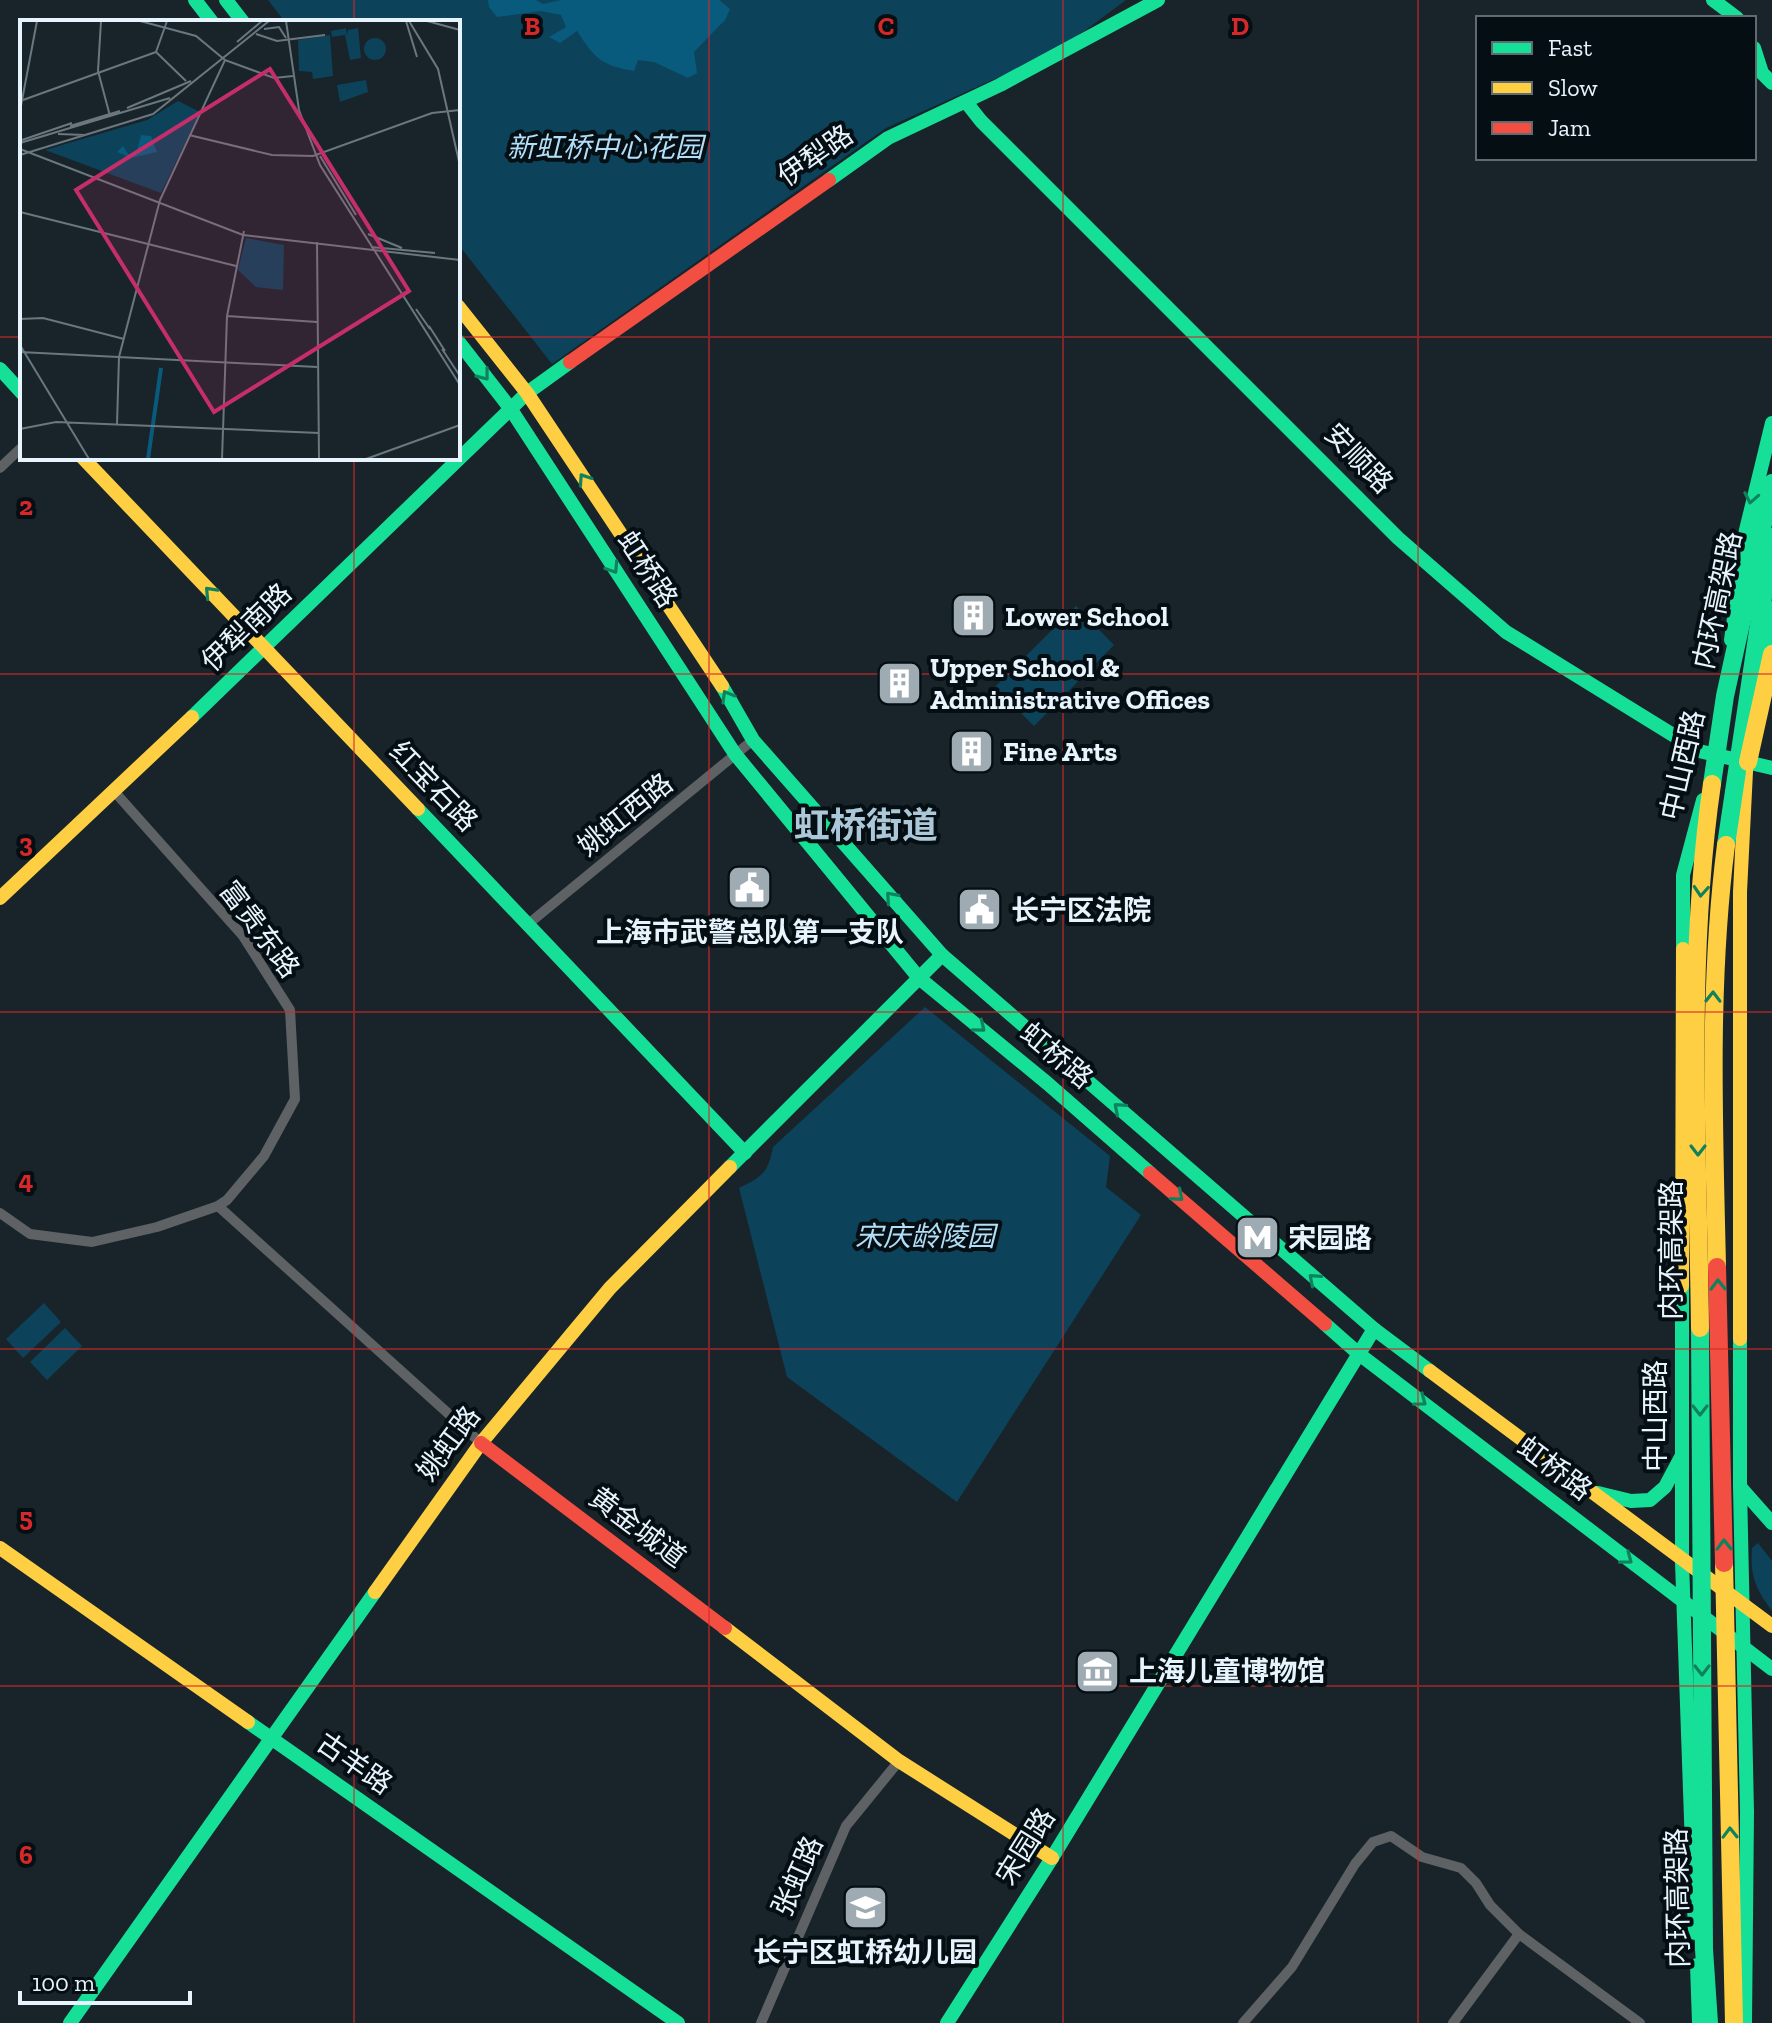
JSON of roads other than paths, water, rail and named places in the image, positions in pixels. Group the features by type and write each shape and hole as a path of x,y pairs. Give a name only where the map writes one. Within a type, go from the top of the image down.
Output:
{"main road":[{"path":"195,0 210,20"},
{"path":"226,0 241,20"},
{"name":"伊犁路","path":"527,393 888,138 966,102 1158,0"},
{"path":"1713,0 1734,16"},
{"path":"1756,54 1762,73 1772,83"},
{"name":"安顺路","path":"966,102 1435,573 1506,632 1699,751 1772,768"},
{"name":"虹桥路","path":"460,309 527,393 720,683 753,740 942,955 1374,1329 1682,1562 1772,1626"},
{"name":"虹桥路","path":"460,344 510,408 735,754 919,978 1047,1083 1359,1354 1772,1670"},
{"path":"0,369 20,391"},
{"name":"伊犁南路","path":"460,457 527,393"},
{"path":"1725,696 1738,568 1753,488 1772,423"},
{"name":"红宝石路","path":"85,460 745,1153"},
{"name":"伊犁南路","path":"0,898 264,649 457,460"},
{"name":"中山西路","path":"1701,2021 1682,1562 1683,875 1715,757 1749,571 1772,484"},
{"name":"内环高架路","path":"1701,2021 1704,1933 1697,982 1705,834 1725,696 1772,484"},
{"name":"内环高架路","path":"1734,2023 1713,969 1718,906 1744,715 1772,537"},
{"name":"中山西路","path":"1746,2023 1744,1604 1740,1487 1740,892 1745,762 1772,608"},
{"path":"1718,906 1772,654"},
{"name":"姚虹路","path":"70,2023 481,1443 610,1288 942,955"},
{"name":"宋园路","path":"947,2023 1052,1858 1374,1329"},
{"name":"黄金城道","path":"481,1443 899,1761 1052,1858"},
{"path":"1588,1490 1637,1504 1650,1502 1665,1487 1682,1456"},
{"path":"1740,1487 1772,1523"},
{"name":"古羊路","path":"0,1548 678,2023"},
{"path":"1745,1694 1758,1675 1772,1670"},
{"path":"1733,1927 1746,2023"}],"street":[{"path":"0,468 20,449"},
{"name":"姚虹西路","path":"527,925 753,740"},
{"name":"富贵东路","path":"0,1213 30,1234 92,1242 157,1227 218,1206 227,1200 264,1156 295,1099 290,1010 243,936 113,790"},
{"name":"黄金城道","path":"218,1206 481,1443"},
{"name":"张虹路","path":"761,2023 846,1826 899,1761"},
{"path":"1243,2023 1292,1967 1355,1864 1373,1842 1391,1836 1422,1857 1461,1868 1476,1883 1490,1905 1519,1934 1640,2023"},
{"path":"1453,2023 1519,1934"}],"place":[{"name":"Lower School","path":"974,616"},
{"name":"Upper School & Administrative Offices","path":"899,683"},
{"name":"Fine Arts","path":"972,751"},
{"name":"上海市武警总队第一支队","path":"750,887"},
{"name":"长宁区法院","path":"980,910"},
{"name":"宋园路","path":"1257,1238"},
{"name":"上海儿童博物馆","path":"1098,1671"},
{"name":"长宁区虹桥幼儿园","path":"865,1908"}],"district":[{"name":"虹桥街道","path":"866,825"}],"park label":[{"name":"新虹桥中心花园","path":"605,147"},
{"name":"宋庆龄陵园","path":"925,1236"}]}
